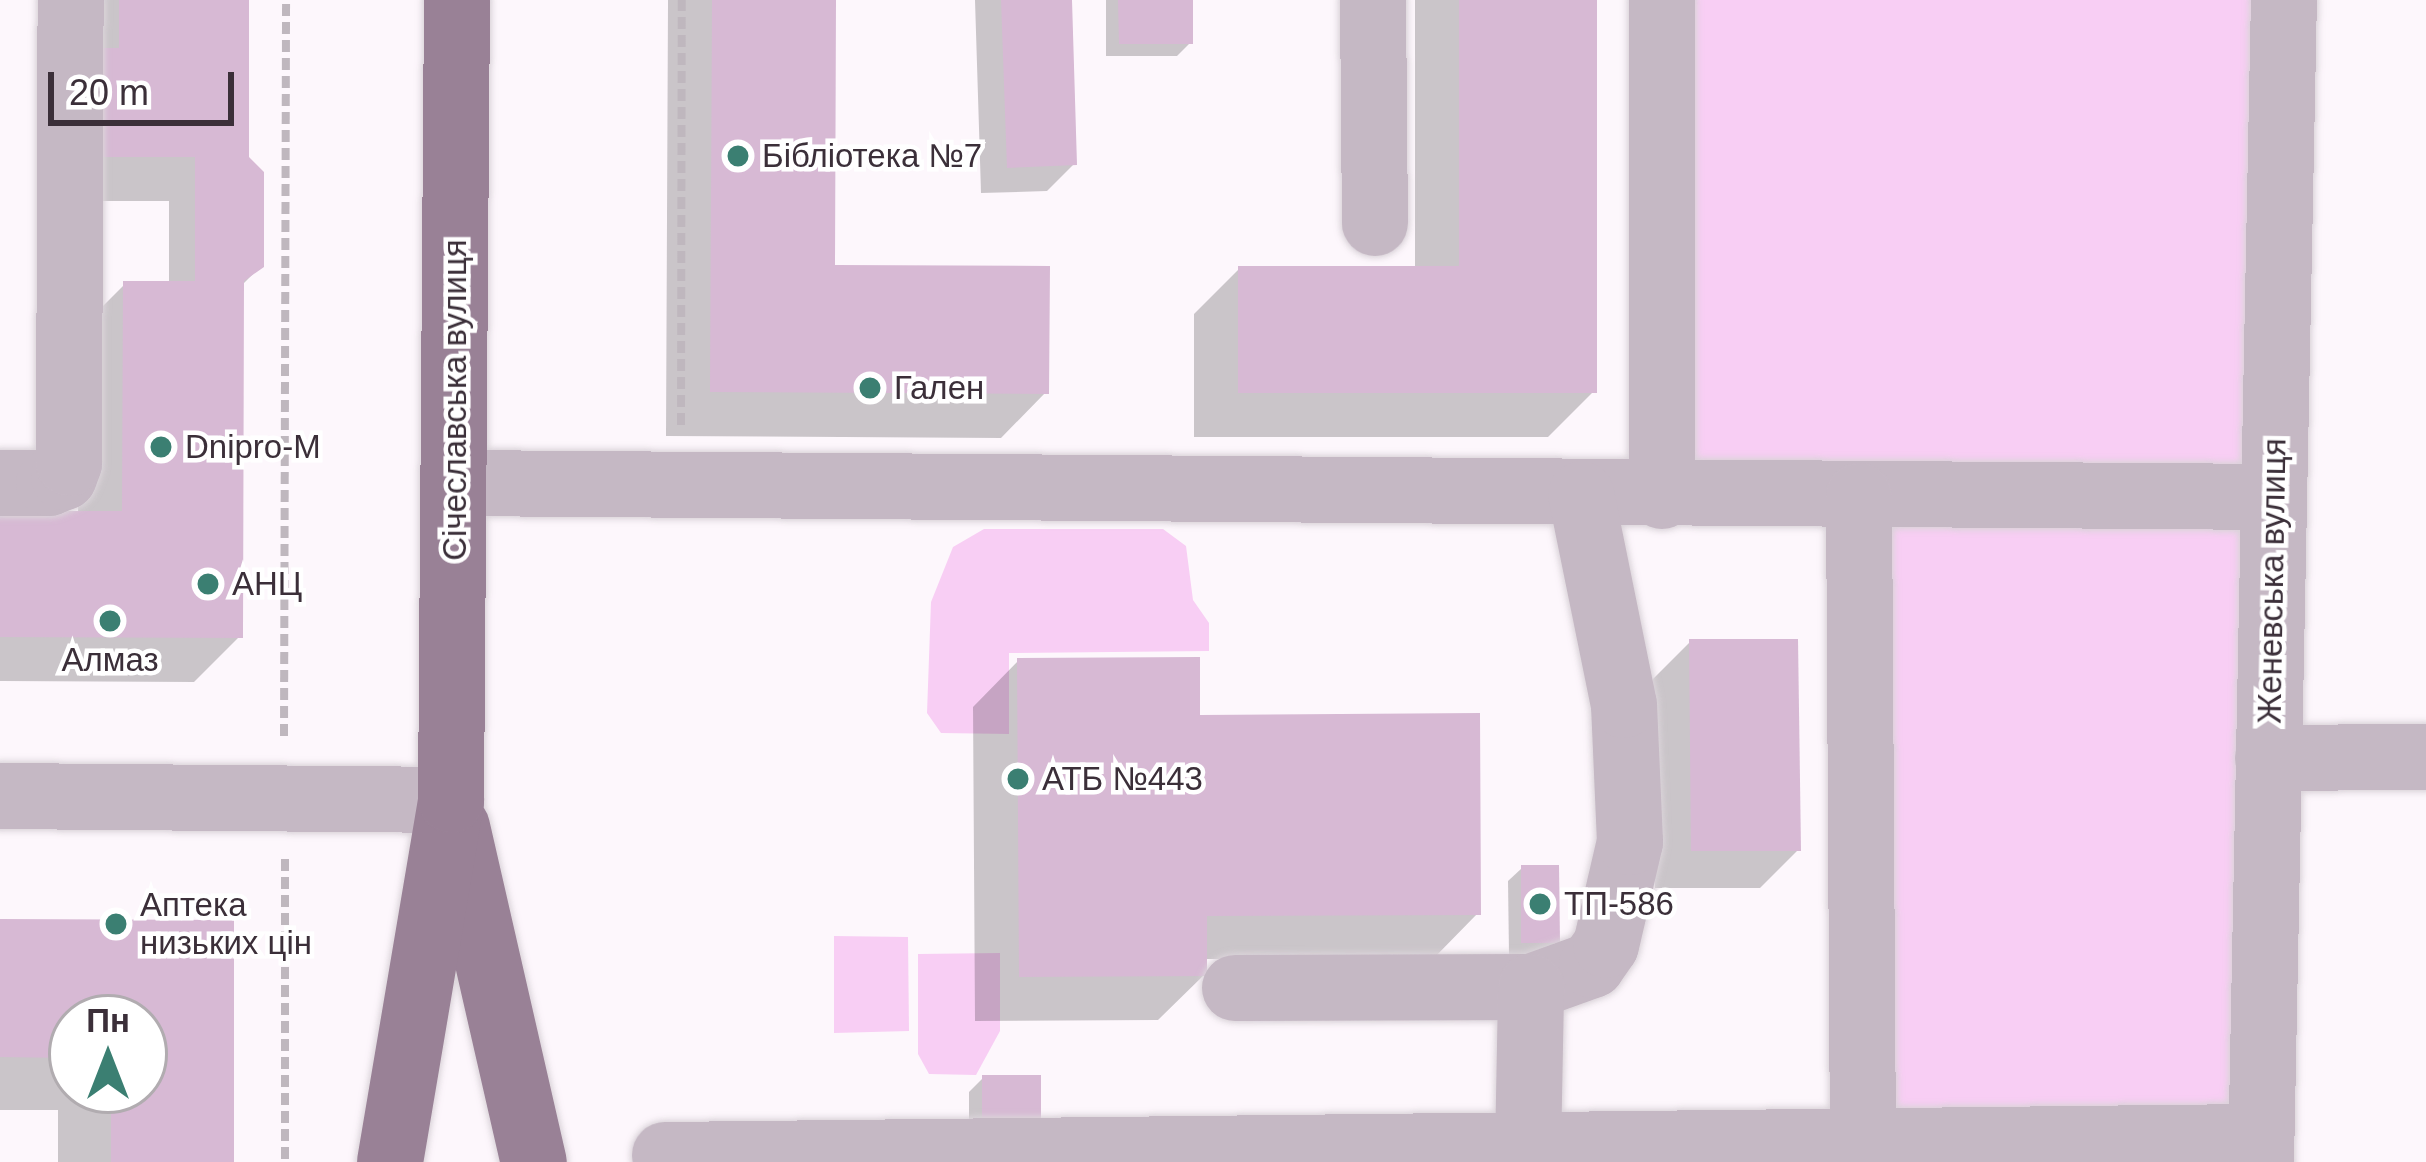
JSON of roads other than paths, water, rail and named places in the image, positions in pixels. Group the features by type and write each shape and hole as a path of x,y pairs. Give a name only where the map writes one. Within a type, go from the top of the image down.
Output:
{"main road":[{"name":"Січеславська вулиця","path":"451,800 457,0"},
{"path":"390,1162 451,800"},
{"path":"451,800 535,1162"}],"street":[{"path":"0,483 49,483 64,477 69,463 71,0"},
{"path":"1373,0 1375,223"},
{"path":"1662,0 1662,496"},
{"name":"Женевська вулиця","path":"2260,1149 2284,0"},
{"path":"454,483 1662,496 2274,497"},
{"path":"1235,988 1531,987 1592,965 1606,945 1630,842 1624,705 1600,559 1581,494"},
{"path":"1859,496 1863,1145"},
{"path":"2268,758 2426,757"},
{"path":"0,796 451,800"},
{"path":"1528,1150 1531,987"},
{"path":"665,1155 1528,1150 1598,1155 1863,1145 2260,1149"}],"place":[{"name":"Бібліотека №7","path":"738,156"},
{"name":"Гален","path":"870,388"},
{"name":"Dnipro-M","path":"161,447"},
{"name":"АНЦ","path":"208,584"},
{"name":"Алмаз","path":"110,621"},
{"name":"АТБ №443","path":"1018,779"},
{"name":"ТП-586","path":"1540,904"},
{"name":"Аптека низьких цін","path":"116,924"}]}
